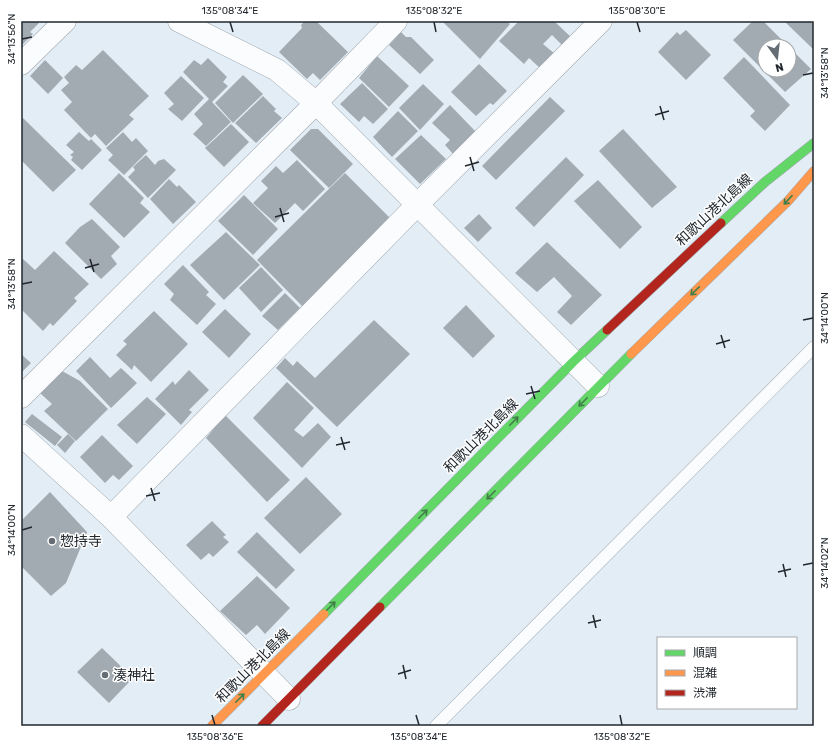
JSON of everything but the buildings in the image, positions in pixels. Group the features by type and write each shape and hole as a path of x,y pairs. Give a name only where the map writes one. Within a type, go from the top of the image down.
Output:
{"main road":[{"name":"和歌山港北島線","path":"212,726 573,362 765,182 814,143"},
{"path":"262,726 598,386 788,201 814,171"}],"street":[{"path":"21,64 64,21"},
{"path":"21,397 316,103 396,21"},
{"path":"112,517 417,205 601,21"},
{"path":"181,22 278,70 316,103 598,386"},
{"path":"21,435 112,517 289,699"}],"lane":[{"path":"436,726 814,347"}],"traffic: fast":[{"path":"721,223 765,182 814,143"},
{"path":"324,614 573,362 607,330"},
{"path":"380,607 631,354"}],"traffic: slow":[{"path":"631,354 788,201 814,171"},
{"path":"212,726 324,614"}],"traffic: jam":[{"path":"607,330 721,223"},
{"path":"262,726 380,607"}],"place":[{"name":"惣持寺","path":"52,541"},
{"name":"湊神社","path":"105,675"}]}
